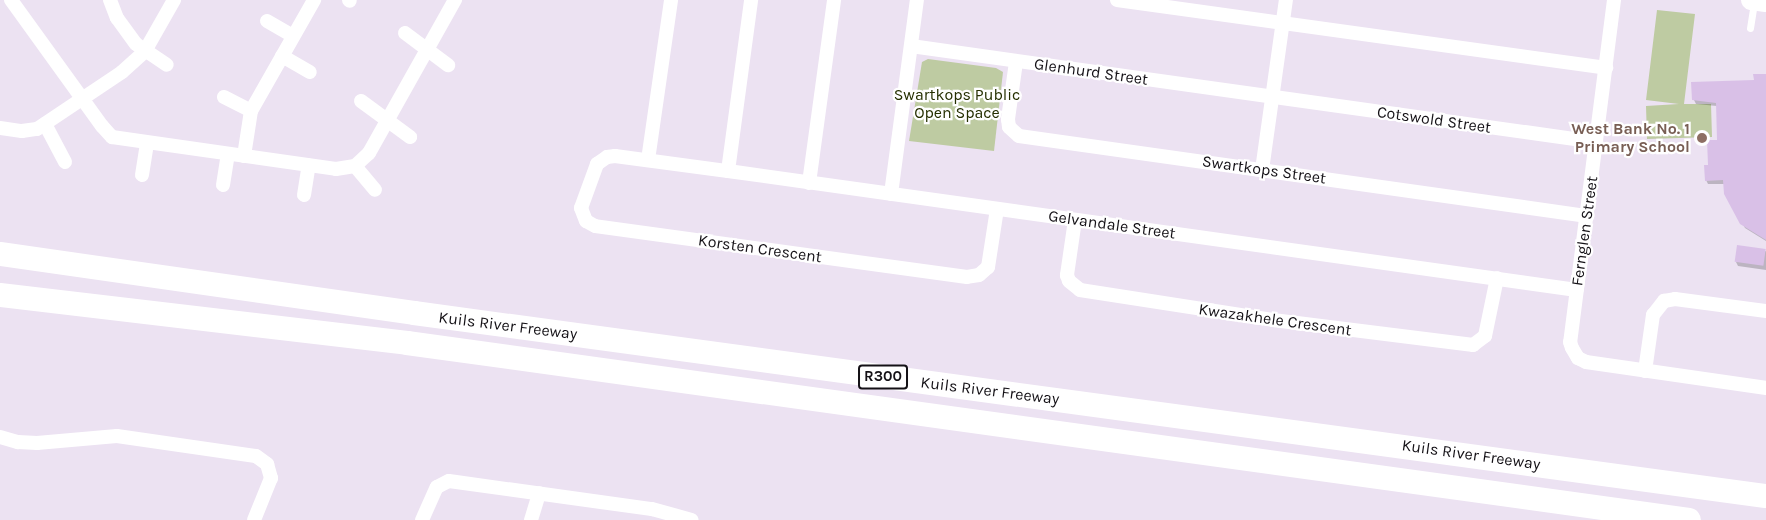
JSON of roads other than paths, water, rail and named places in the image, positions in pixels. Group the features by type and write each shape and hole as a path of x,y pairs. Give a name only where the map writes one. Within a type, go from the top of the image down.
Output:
{"highway":[{"name":"Kuils River Freeway","path":"0,254 414,313 1766,496"},
{"name":"Kuils River Freeway","path":"0,295 407,343 1689,520"},
{"path":"1737,492 1766,490"}],"street":[{"path":"11,0 82,100 112,137 336,169 355,166 369,153 456,0"},
{"path":"110,0 117,18 145,51 167,65"},
{"path":"0,128 27,132 45,124 122,72 145,51 174,0"},
{"path":"244,156 251,111 314,0"},
{"path":"648,160 671,0"},
{"path":"728,171 751,0"},
{"path":"809,183 834,0"},
{"path":"891,194 917,0"},
{"path":"1117,0 1606,68"},
{"path":"1262,170 1286,0"},
{"name":"Fernglen Street","path":"1614,0 1570,342 1574,354 1586,362 1645,371"},
{"path":"1753,0 1766,2"},
{"path":"267,21 293,36"},
{"path":"405,33 448,65"},
{"name":"Glenhurd Street","path":"910,46 1272,97"},
{"path":"282,56 310,72"},
{"name":"Swartkops Street","path":"1016,62 1008,119 1009,127 1019,136 1587,216"},
{"path":"224,97 251,111"},
{"name":"Cotswold Street","path":"1272,97 1596,142"},
{"path":"361,101 410,137"},
{"path":"45,124 65,162"},
{"path":"142,175 147,143"},
{"path":"223,185 228,154"},
{"name":"Korsten Crescent","path":"648,160 611,156 600,161 594,168 582,204 582,212 586,221 595,226 967,277 979,275 988,267 998,209"},
{"name":"Gelvandale Street","path":"648,160 1577,290"},
{"path":"304,195 309,165"},
{"path":"355,166 375,190"},
{"name":"Kwazakhele Crescent","path":"1075,220 1068,275 1069,281 1080,290 1273,321 1473,345 1485,336 1497,278"},
{"path":"1766,311 1675,299 1664,301 1653,315 1645,371 1766,388"},
{"path":"0,437 18,442 37,442 117,436 256,456 267,464 271,478 254,520"},
{"path":"422,520 434,494 442,483 458,481 652,509 692,520"},
{"path":"531,520 539,493"}],"lane":[{"path":"1750,28 1753,0"}],"place":[{"name":"West Bank No. 1 Primary School","path":"1702,138"}],"park label":[{"name":"Swartkops Public Open Space","path":"957,104"}]}
